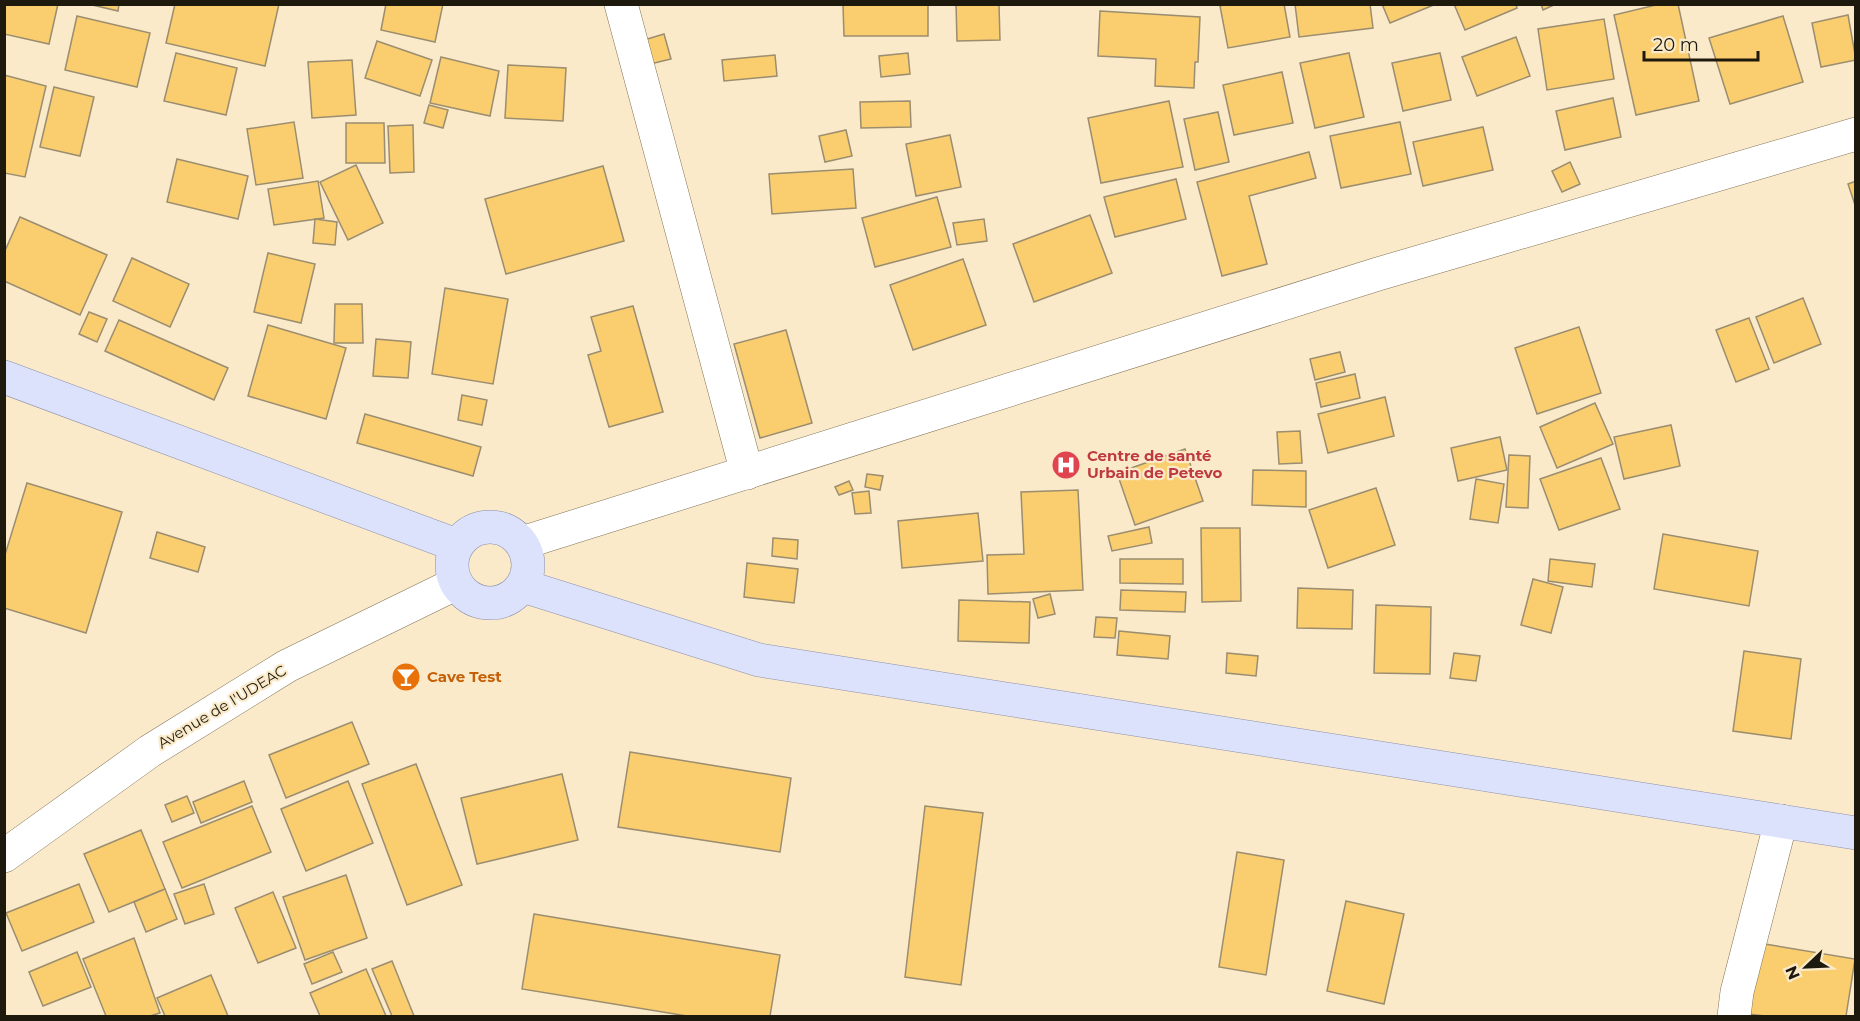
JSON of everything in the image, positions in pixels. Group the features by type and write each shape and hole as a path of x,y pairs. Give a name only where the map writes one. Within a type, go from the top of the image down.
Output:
{"main road":[{"path":"4,377 456,545"},
{"path":"480,527 496,527 511,532 522,543 529,564 523,586 509,600 489,605 470,599 455,584 450,565 456,545 466,533 480,527"},
{"path":"523,586 759,660 1856,833"}],"street":[{"path":"621,4 747,473"},
{"path":"522,543 1378,274 1856,134"},
{"name":"Avenue de I'UDEAC","path":"4,856 150,751 287,666 455,584"},
{"path":"1734,1017 1737,992 1780,821"}],"building":[{"path":"4,4 58,4 49,44 4,34"},
{"path":"88,4 119,4 118,11"},
{"path":"175,4 279,4 265,66 166,43"},
{"path":"386,4 443,4 435,42 381,30"},
{"path":"843,4 928,4 928,36 844,36"},
{"path":"956,4 999,4 1000,40 957,41"},
{"path":"1284,4 1290,37 1228,48 1220,6"},
{"path":"1295,4 1370,4 1373,28 1299,37"},
{"path":"1382,4 1436,4 1390,23"},
{"path":"1454,4 1516,4 1517,8 1465,30"},
{"path":"1541,4 1556,4 1543,10"},
{"path":"1660,4 1678,4 1699,101 1636,115 1614,15"},
{"path":"1100,11 1200,17 1194,88 1155,86 1156,59 1098,56"},
{"path":"1848,15 1856,60 1821,67 1812,23"},
{"path":"77,16 150,33 137,87 65,70"},
{"path":"1783,16 1803,82 1730,104 1709,38"},
{"path":"1604,19 1614,79 1547,90 1538,29"},
{"path":"664,34 671,59 650,64 644,40"},
{"path":"1516,37 1530,76 1477,96 1462,57"},
{"path":"377,41 432,60 420,96 365,78"},
{"path":"176,53 237,68 226,115 164,101"},
{"path":"908,53 910,74 881,77 879,56"},
{"path":"1349,53 1364,117 1315,128 1300,63"},
{"path":"1440,53 1451,100 1403,111 1392,63"},
{"path":"775,55 777,76 724,81 722,60"},
{"path":"441,57 499,71 490,116 430,103"},
{"path":"352,60 356,115 312,118 308,62"},
{"path":"508,65 566,68 563,121 505,118"},
{"path":"1282,72 1293,123 1234,135 1223,85"},
{"path":"4,75 46,86 25,177 4,173"},
{"path":"54,87 94,97 80,156 40,147"},
{"path":"1613,98 1621,137 1565,150 1556,111"},
{"path":"910,101 911,127 861,128 860,102"},
{"path":"1169,101 1183,167 1101,183 1088,118"},
{"path":"429,105 448,110 443,128 424,123"},
{"path":"1218,112 1229,162 1195,170 1184,119"},
{"path":"294,122 303,178 256,185 247,129"},
{"path":"1400,122 1411,174 1341,188 1330,136"},
{"path":"346,123 384,123 385,163 346,163"},
{"path":"413,125 414,172 390,173 388,126"},
{"path":"1483,127 1493,170 1423,186 1413,142"},
{"path":"846,130 852,156 825,162 819,136"},
{"path":"950,135 961,187 916,196 906,144"},
{"path":"1309,152 1316,178 1249,196 1267,264 1222,276 1197,182"},
{"path":"177,159 248,176 238,219 167,202"},
{"path":"1570,162 1580,184 1562,192 1552,171"},
{"path":"356,165 383,223 348,240 320,182"},
{"path":"603,166 624,241 506,274 485,199"},
{"path":"853,169 856,208 772,214 769,174"},
{"path":"1176,179 1186,219 1115,237 1104,197"},
{"path":"318,181 324,218 274,225 268,189"},
{"path":"1856,181 1856,208 1848,184"},
{"path":"937,197 951,247 875,267 862,218"},
{"path":"1090,215 1112,273 1034,302 1013,244"},
{"path":"20,217 107,255 80,315 4,281 4,253"},
{"path":"315,219 337,222 335,245 313,243"},
{"path":"984,219 987,241 957,245 953,223"},
{"path":"268,253 315,264 301,323 254,312"},
{"path":"132,258 189,284 170,327 113,301"},
{"path":"963,259 986,325 913,350 890,285"},
{"path":"445,288 508,299 493,384 432,374"},
{"path":"1803,298 1821,344 1774,363 1756,317"},
{"path":"335,304 362,304 363,343 334,343"},
{"path":"633,306 663,412 609,427 588,355 601,351 591,317"},
{"path":"89,312 107,319 97,342 79,334"},
{"path":"1749,318 1769,369 1736,382 1716,330"},
{"path":"119,320 228,368 214,400 105,351"},
{"path":"268,325 346,348 326,419 248,396"},
{"path":"1579,327 1601,393 1537,414 1515,348"},
{"path":"786,330 812,423 760,438 734,344"},
{"path":"376,339 411,342 408,378 373,376"},
{"path":"1340,352 1345,372 1315,380 1310,359"},
{"path":"1355,374 1360,398 1321,407 1316,383"},
{"path":"462,395 487,400 482,425 458,420"},
{"path":"1385,397 1394,436 1328,453 1318,414"},
{"path":"1595,403 1613,444 1557,468 1540,427"},
{"path":"365,414 481,447 473,476 357,443"},
{"path":"1671,425 1680,466 1624,479 1614,437"},
{"path":"1300,431 1302,463 1279,464 1277,432"},
{"path":"1500,437 1507,470 1458,481 1451,448"},
{"path":"1185,449 1203,501 1135,525 1117,473"},
{"path":"1509,455 1530,456 1528,508 1506,507"},
{"path":"1601,458 1620,509 1559,530 1540,479"},
{"path":"1253,470 1306,471 1306,507 1252,505"},
{"path":"867,474 883,476 880,490 865,487"},
{"path":"1476,479 1504,484 1498,523 1470,519"},
{"path":"849,481 853,490 839,495 835,487"},
{"path":"27,483 122,512 86,633 4,608 4,558"},
{"path":"1376,488 1395,545 1328,568 1309,510"},
{"path":"1078,490 1083,590 988,594 987,555 1024,554 1021,492"},
{"path":"869,491 871,513 855,514 852,493"},
{"path":"978,513 983,561 902,568 898,521"},
{"path":"1149,527 1152,543 1112,551 1108,536"},
{"path":"1201,528 1240,528 1241,601 1202,602"},
{"path":"157,532 205,547 198,572 150,558"},
{"path":"1663,534 1758,551 1749,606 1654,589"},
{"path":"773,538 798,540 797,559 772,556"},
{"path":"1120,559 1183,559 1183,584 1120,583"},
{"path":"1550,559 1595,564 1592,587 1548,581"},
{"path":"747,563 798,569 794,603 744,597"},
{"path":"1533,579 1563,587 1551,633 1521,625"},
{"path":"1298,588 1353,590 1352,629 1297,628"},
{"path":"1121,590 1186,592 1185,612 1120,610"},
{"path":"1050,594 1055,614 1038,618 1033,599"},
{"path":"959,600 1030,602 1029,643 958,641"},
{"path":"1376,605 1431,607 1430,674 1374,673"},
{"path":"1096,617 1117,618 1115,638 1094,637"},
{"path":"1119,631 1170,636 1168,659 1117,655"},
{"path":"1744,651 1801,659 1791,739 1733,731"},
{"path":"1227,653 1258,656 1256,676 1226,673"},
{"path":"1454,653 1480,656 1476,681 1450,678"},
{"path":"352,722 369,764 286,798 269,755"},
{"path":"630,752 791,778 780,852 618,827"},
{"path":"416,764 462,885 407,905 362,784"},
{"path":"562,774 578,840 477,864 461,798"},
{"path":"244,781 252,802 201,823 193,802"},
{"path":"348,781 373,843 306,871 281,809"},
{"path":"187,796 194,813 172,822 165,805"},
{"path":"252,806 271,852 182,888 163,842"},
{"path":"925,806 983,813 961,985 905,977"},
{"path":"141,830 165,889 109,912 84,854"},
{"path":"1237,852 1284,860 1266,975 1219,967"},
{"path":"346,875 367,938 305,960 283,897"},
{"path":"79,884 94,922 22,951 6,913"},
{"path":"204,884 214,914 185,924 174,894"},
{"path":"165,889 177,919 146,932 134,902"},
{"path":"273,892 296,948 258,963 235,908"},
{"path":"1346,901 1404,914 1384,1004 1327,991"},
{"path":"534,914 780,955 770,1016 687,1016 522,989"},
{"path":"134,938 160,1013 150,1016 106,1016 83,959"},
{"path":"1759,943 1855,959 1846,1016 1748,1014"},
{"path":"77,952 91,987 43,1006 29,972"},
{"path":"333,952 342,972 312,984 304,964"},
{"path":"392,961 414,1016 392,1016 372,969"},
{"path":"366,969 386,1016 320,1016 310,993"},
{"path":"211,975 228,1016 165,1016 157,998"}],"place":[{"name":"Centre de santé Urbain de Petevo","path":"1066,465"},
{"name":"Cave Test","path":"406,677"}]}
